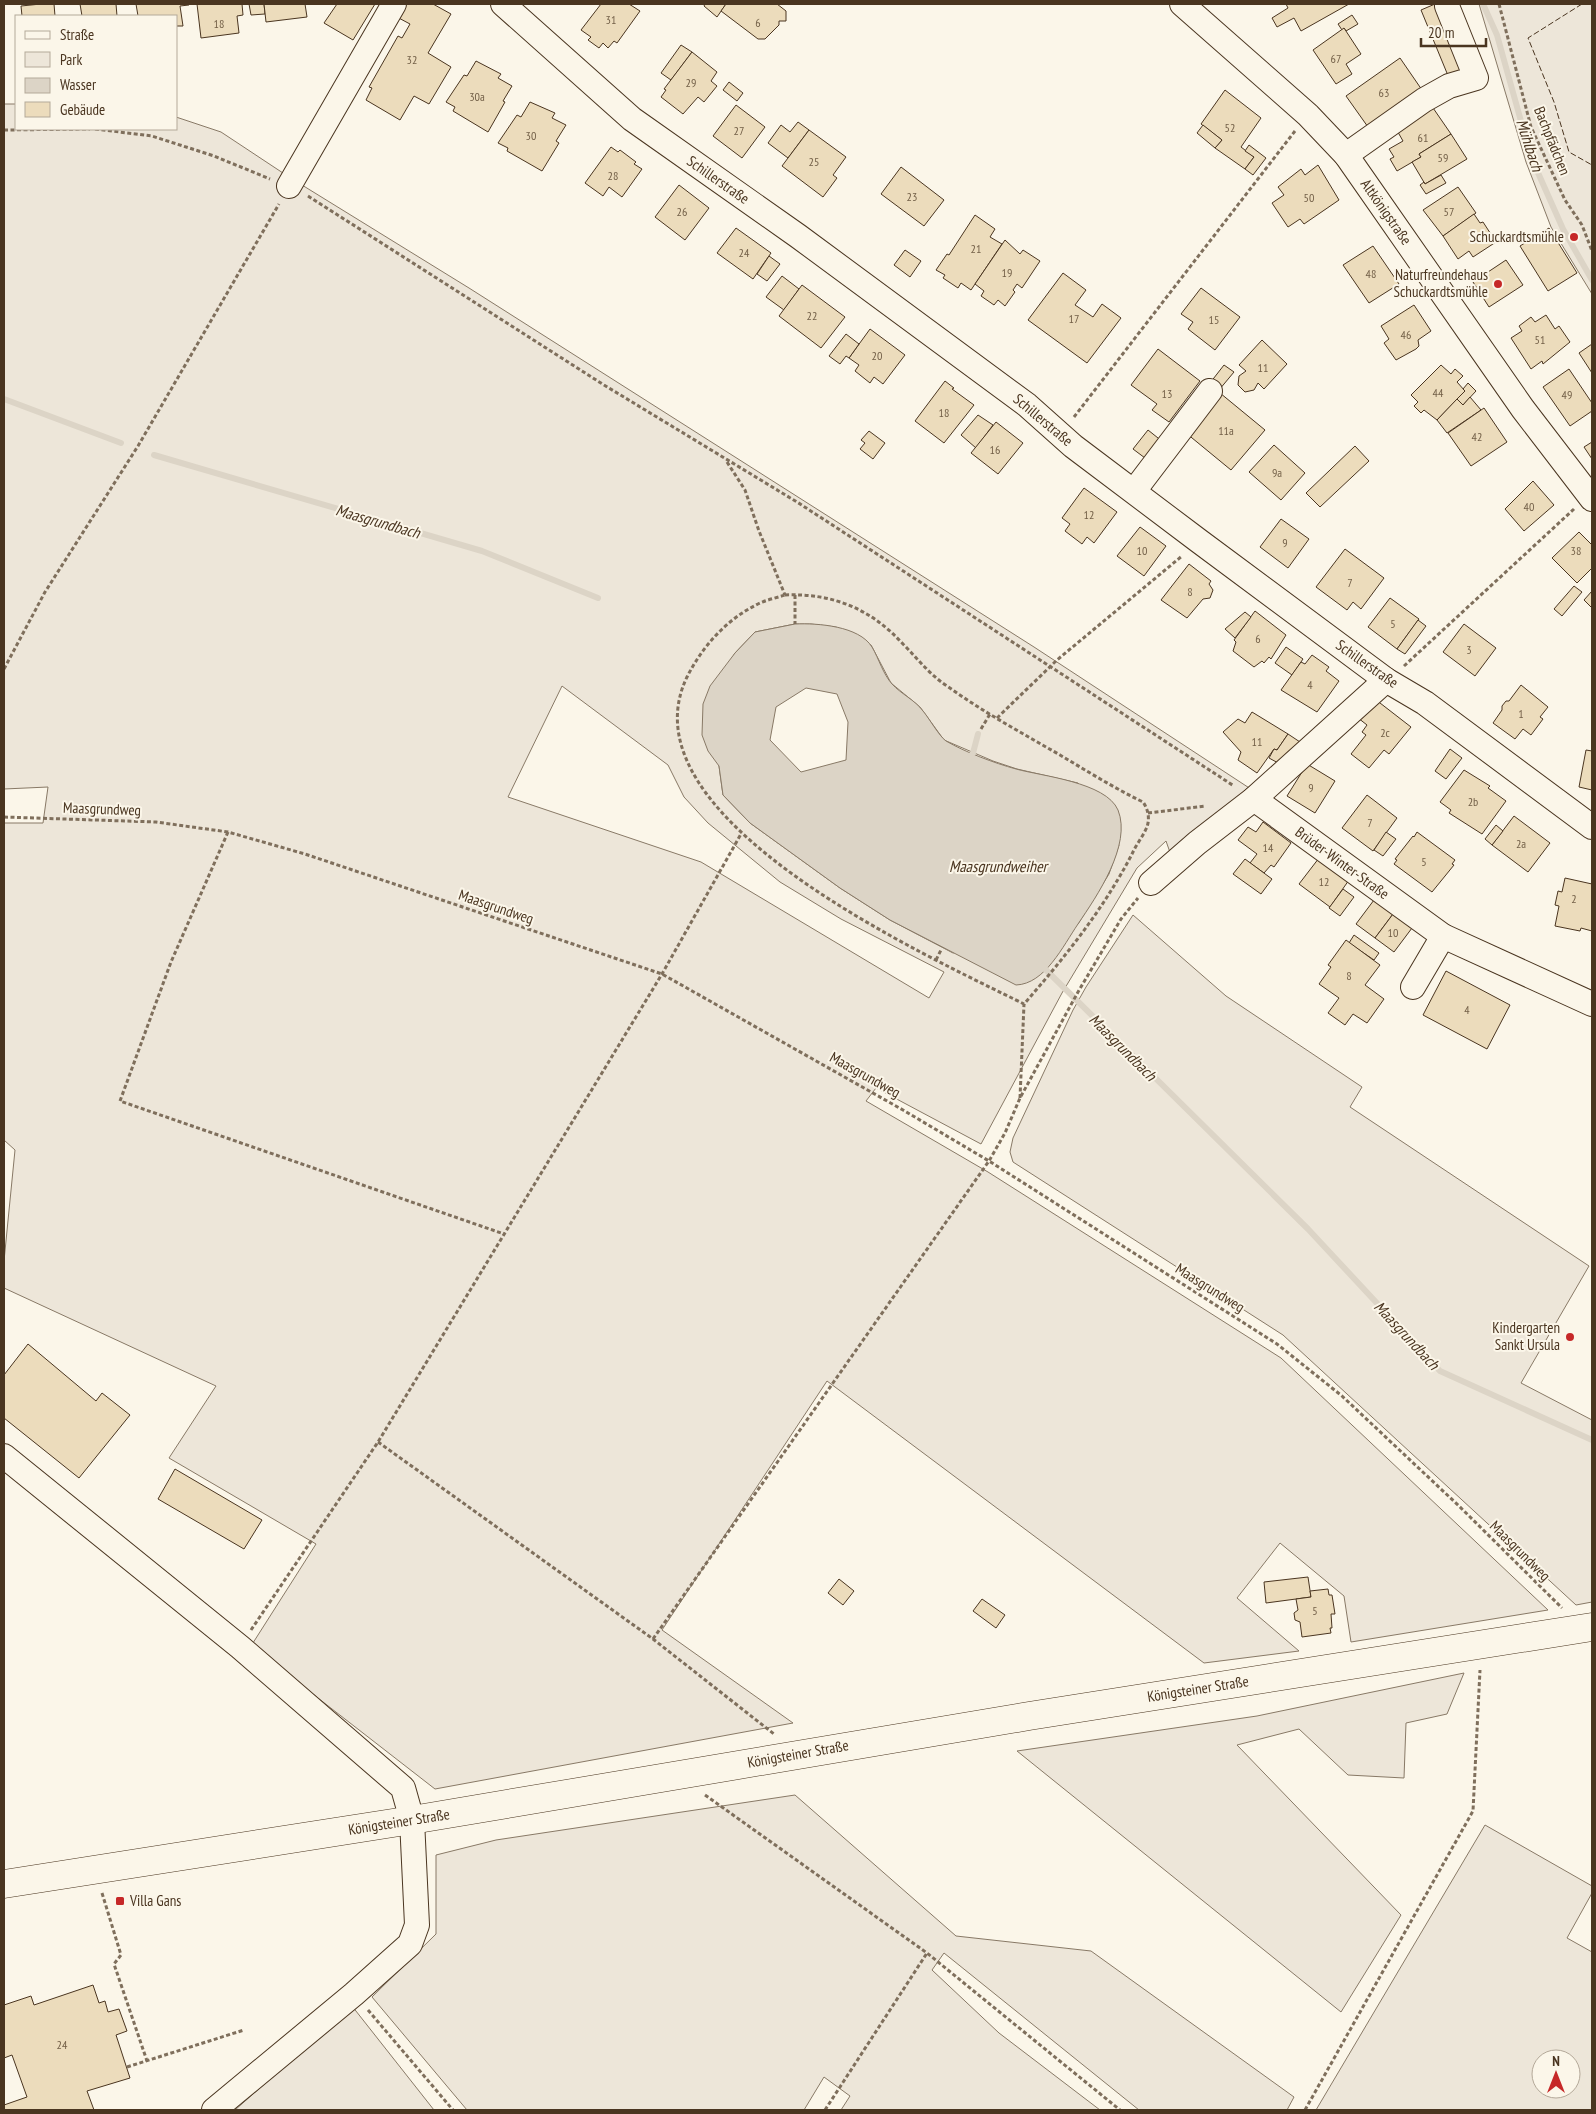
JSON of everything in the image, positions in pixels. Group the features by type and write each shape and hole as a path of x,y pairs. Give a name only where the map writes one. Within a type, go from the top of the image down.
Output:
{"main road":[{"name":"Königsteiner Straße","path":"4,1884 412,1820 673,1775 1587,1627"}],"street":[{"path":"289,186 394,4"},
{"name":"Schillerstraße","path":"503,4 632,119 806,242 1027,405 1073,446 1199,541 1386,680 1425,703 1592,827"},
{"name":"Altkönigstraße","path":"1182,4 1308,115 1346,155 1523,410 1591,498"},
{"path":"1346,155 1424,100 1450,86 1476,78 1447,6"},
{"path":"1134,491 1210,391"},
{"path":"1151,883 1197,843 1254,798 1386,680"},
{"name":"Brüder-Winter-Straße","path":"1254,798 1442,936 1592,1004"},
{"path":"1412,987 1442,936"},
{"path":"4,1456 240,1647 403,1788 412,1820 416,1924 410,1944 354,1994 214,2110"}],"path":[{"name":"Bachpfädchen","path":"1499,4 1531,127 1565,200 1582,225 1592,251"},
{"path":"1060,434 1308,115"},
{"path":"103,130 152,136 214,156 289,186 311,198 604,385 797,502 1254,798"},
{"path":"4,669 44,592 138,446 289,186"},
{"path":"726,459 745,490 785,595"},
{"path":"1386,680 1591,498"},
{"path":"997,718 1051,666 1199,541"},
{"path":"1020,1098 1024,1004 1056,969 1094,918 1118,881 1147,826 1148,813 1142,802 990,714 925,669 876,618 849,604 796,595 785,595 756,604 725,626 707,644 694,664 684,684 678,710 679,735 687,760 697,782 713,803 742,834 784,868 834,902 936,960 1024,1004"},
{"path":"796,595 796,624"},
{"path":"981,730 990,714"},
{"path":"1148,813 1215,805"},
{"name":"Maasgrundweg","path":"4,817 156,822 228,832 305,854 662,974 989,1160 1277,1344 1342,1396 1587,1627"},
{"path":"228,832 171,962 120,1100 504,1234"},
{"path":"240,1647 378,1442 662,974 742,834"},
{"path":"653,1639 989,1160 1006,1133 1020,1098 1078,992 1121,919 1151,883"},
{"path":"936,960 941,950"},
{"path":"378,1442 653,1639 785,1742 795,1755"},
{"path":"1304,2110 1474,1811 1480,1670 1476,1644"},
{"path":"673,1775 702,1793 927,1953 1120,2110"},
{"path":"95,1871 121,1956 114,1964 147,2061"},
{"path":"825,2110 927,1953"},
{"path":"354,1994 454,2110"},
{"path":"127,2067 244,2030"}],"green space":[{"path":"1479,4 1592,4 1592,294 1551,227 1526,162"},
{"path":"4,104 15,104 15,130 178,130 178,118 221,132 289,177 469,288 1034,647 1263,797 1178,875 1166,841 1137,868 1062,993 981,1144 876,1088 866,1101 988,1172 1281,1358 1548,1610 1351,1642 1344,1596 1280,1543 1237,1598 1299,1651 1204,1663 827,1381 662,1630 793,1723 435,1789 251,1646 316,1544 169,1458 216,1386 4,1288 4,1261 15,1150 4,1140 4,823 43,823 48,787 4,789","holes":["795,624 836,627 871,645 891,683 920,707 944,740 1017,769 1078,783 1119,845 1109,874 1078,924 953,953 890,920 840,888 750,823 723,795 719,766 729,663 735,653 755,632","562,686 668,765 684,797 708,823 780,882 841,919 944,972 929,998 701,862 508,797"]},
{"path":"1133,915 1226,996 1362,1087 1350,1107 1589,1266 1521,1383 1592,1420 1592,1602 1576,1605 1283,1335 1013,1162 1010,1152 1013,1138 1073,1010"},
{"path":"1464,1673 1447,1714 1406,1723 1404,1778 1348,1775 1299,1729 1237,1745 1401,1915 1341,2012 1017,1751 1257,1716"},
{"path":"795,1795 956,1936 1091,1951 1294,2097 1287,2110 1139,2110 944,1953 932,1970 999,2033 1100,2110 841,2110 850,2096 824,2077 804,2110 467,2110 372,1997 436,1934 436,1855 496,1840"},
{"path":"1485,1825 1592,1886 1592,1893 1567,1938 1592,1952 1592,2110 1316,2110"},
{"path":"352,2006 434,2110 235,2110"}],"water":[{"name":"Maasgrundweiher","path":"804,624 837,627 858,634 872,647 892,684 920,707 946,741 998,764 1087,787 1111,800 1118,810 1121,824 1117,854 1103,885 1059,953 1036,978 1016,985 890,920 840,888 750,823 723,795 719,766 708,751 702,735 703,704 710,686 735,653 755,632","holes":["806,688 837,694 848,722 846,760 801,772 770,740 776,707"]}],"building":[{"path":"54,4 55,15 22,15 21,6"},
{"path":"80,4 116,4 117,15 82,15"},
{"path":"136,4 189,4 180,6 183,26 178,26 178,15 138,15"},
{"path":"197,4 242,4 243,15 237,16 239,33 201,38"},
{"path":"249,4 264,4 265,14 251,15"},
{"path":"264,4 305,4 307,17 266,22"},
{"path":"337,4 375,4 353,40 324,23"},
{"path":"402,4 433,4 451,14 428,53 451,67 429,104 414,96 400,120 366,100 372,88 369,87 398,36 402,38 410,24 395,16"},
{"path":"601,4 629,4 640,11 617,43 614,41 608,48 603,43 599,48 588,40 591,37 581,30"},
{"path":"705,4 726,4 717,17 704,6"},
{"path":"726,4 777,4 786,11 786,21 779,21 779,25 765,39 758,39 721,11"},
{"path":"1286,4 1349,4 1301,31 1294,18 1277,27 1272,18 1288,8"},
{"path":"1437,4 1466,71 1449,78 1421,10"},
{"path":"1352,15 1358,24 1346,31 1344,28 1342,30 1338,24"},
{"path":"1344,28 1361,54 1346,64 1352,74 1336,84 1313,50"},
{"path":"681,45 692,52 671,80 661,73"},
{"path":"692,52 717,72 711,81 717,86 704,102 698,97 683,114 661,97 666,90 664,89"},
{"path":"1400,58 1422,90 1368,127 1346,96"},
{"path":"476,61 501,74 498,78 512,86 488,132 453,111 455,107 446,102 464,75 467,76"},
{"path":"729,82 743,93 737,101 723,90"},
{"path":"1225,90 1261,118 1241,147 1254,157 1245,169 1215,148 1222,140 1201,124"},
{"path":"530,102 555,113 552,118 566,125 556,141 559,143 542,171 507,151 508,148 498,143 517,115 521,117"},
{"path":"736,105 765,127 742,158 713,136"},
{"path":"1431,105 1451,134 1419,154 1421,157 1397,171 1390,159 1394,157 1389,149 1403,141 1395,127"},
{"path":"798,122 809,130 788,158 768,143 781,125 790,132"},
{"path":"1203,125 1222,140 1215,148 1197,133"},
{"path":"809,130 846,157 833,175 837,178 823,197 782,166"},
{"path":"1451,134 1467,159 1425,184 1412,162 1421,157 1419,154"},
{"path":"1249,145 1266,158 1253,175 1245,169 1254,157 1245,151"},
{"path":"611,147 618,152 620,150 642,169 622,197 609,187 603,196 585,183"},
{"path":"1318,165 1339,200 1304,224 1300,219 1288,227 1272,203 1284,195 1278,187 1301,169 1305,175"},
{"path":"901,167 944,200 924,226 881,194"},
{"path":"1441,175 1446,183 1426,194 1420,185"},
{"path":"679,185 709,208 685,240 655,217"},
{"path":"1458,187 1476,213 1443,236 1423,210"},
{"path":"1474,214 1480,223 1483,222 1496,242 1473,257 1469,251 1458,259 1443,236"},
{"path":"975,215 995,229 990,237 1002,244 971,290 961,283 958,288 943,278 945,275 936,270 947,254 949,255"},
{"path":"736,228 771,253 753,279 717,253"},
{"path":"1549,228 1577,273 1548,291 1520,246"},
{"path":"1005,240 1020,254 1023,250 1040,261 1022,288 1017,284 1013,290 1015,292 1005,306 998,300 994,305 981,296 984,291 975,284"},
{"path":"1373,246 1399,284 1369,303 1343,265"},
{"path":"905,250 921,261 910,277 894,265"},
{"path":"769,256 780,264 767,281 757,274"},
{"name":"Naturfreundehaus Schuckardtsmühle","path":"1506,260 1523,285 1489,307 1473,282"},
{"path":"1063,273 1086,290 1075,305 1093,317 1102,304 1121,318 1087,363 1028,320"},
{"path":"782,276 799,289 784,310 766,297"},
{"path":"802,285 845,317 821,348 779,316"},
{"path":"1201,288 1240,317 1215,350 1188,329 1193,322 1181,314"},
{"path":"1414,305 1431,331 1418,340 1419,346 1416,349 1396,360 1384,343 1389,339 1381,326"},
{"path":"1546,315 1555,329 1559,326 1570,342 1543,364 1542,361 1531,369 1511,338 1522,331 1519,326 1531,317 1535,322"},
{"path":"870,329 905,355 883,384 874,377 870,383 855,371 859,365 849,358"},
{"path":"846,334 859,344 849,358 846,356 840,364 829,356"},
{"path":"1262,340 1287,364 1264,389 1258,383 1254,390 1245,392 1238,385 1239,376 1246,371 1239,365"},
{"path":"1592,344 1592,373 1579,353"},
{"path":"1158,349 1200,381 1169,422 1152,410 1157,404 1131,385"},
{"path":"1224,365 1234,372 1219,390 1210,383"},
{"path":"1441,365 1451,374 1455,369 1463,376 1457,382 1465,391 1437,420 1424,410 1421,413 1414,406 1418,402 1411,395"},
{"path":"1569,369 1592,403 1592,411 1570,426 1543,387"},
{"path":"945,381 954,388 952,389 974,405 944,443 915,421"},
{"path":"1468,383 1476,391 1463,405 1457,399 1465,391 1463,389"},
{"path":"1220,393 1265,430 1231,470 1186,433"},
{"path":"1470,397 1481,410 1447,433 1437,420 1457,399 1463,405"},
{"path":"1484,408 1507,442 1471,466 1448,433"},
{"path":"978,415 993,425 976,448 961,435"},
{"path":"996,422 1023,443 998,474 971,453"},
{"path":"1148,430 1163,442 1149,461 1133,449"},
{"path":"869,431 885,443 873,459 860,449 865,443 861,440"},
{"path":"1592,442 1592,459 1584,447"},
{"path":"1274,445 1305,473 1281,500 1249,472"},
{"path":"1355,446 1369,461 1320,507 1306,493"},
{"path":"1533,481 1554,505 1524,531 1505,509"},
{"path":"1084,488 1117,512 1094,543 1087,537 1082,544 1065,531 1070,524 1062,518"},
{"path":"1281,519 1309,539 1288,568 1260,547"},
{"path":"1140,527 1166,546 1144,576 1117,556"},
{"path":"1579,532 1592,545 1592,568 1577,583 1552,558"},
{"path":"1345,549 1384,578 1361,609 1353,602 1347,610 1316,587"},
{"path":"1189,564 1211,581 1209,584 1213,590 1210,598 1203,599 1187,618 1161,600"},
{"path":"1574,586 1582,592 1562,616 1554,609"},
{"path":"1592,591 1592,608 1584,600"},
{"path":"1390,598 1419,619 1397,649 1368,627"},
{"path":"1255,611 1286,635 1271,659 1269,657 1264,663 1262,661 1254,667 1233,651 1236,642 1234,640"},
{"path":"1245,612 1251,617 1235,638 1225,629"},
{"path":"1418,620 1426,626 1405,654 1397,649"},
{"path":"1464,624 1496,648 1475,676 1443,652"},
{"path":"1286,647 1303,659 1292,675 1275,663"},
{"path":"1312,655 1329,667 1326,671 1339,681 1317,712 1281,690 1301,662 1305,664"},
{"path":"1521,685 1548,707 1540,717 1543,719 1531,735 1523,729 1515,739 1493,723 1502,710 1502,706 1506,701 1509,701"},
{"path":"1371,696 1411,727 1389,754 1384,750 1369,768 1351,754 1366,735 1362,732 1367,725 1353,714"},
{"path":"1252,712 1288,734 1277,750 1274,749 1257,773 1238,760 1241,752 1223,732 1238,719 1245,723"},
{"path":"1288,734 1303,744 1280,764 1269,758 1274,749 1277,750"},
{"path":"1450,749 1462,758 1446,779 1435,771"},
{"path":"1586,750 1592,751 1592,790 1579,787"},
{"path":"1307,764 1335,781 1315,813 1287,796"},
{"path":"1464,770 1490,786 1488,788 1506,801 1482,834 1449,813 1451,810 1440,802"},
{"path":"1367,795 1397,818 1373,851 1342,828"},
{"path":"1514,816 1550,843 1528,872 1492,845"},
{"path":"1263,822 1291,843 1274,867 1271,865 1264,873 1250,863 1257,854 1238,840 1248,827 1256,832"},
{"path":"1496,825 1503,831 1492,845 1485,839"},
{"path":"1386,832 1396,839 1383,856 1374,850"},
{"path":"1417,832 1455,860 1452,864 1454,865 1432,892 1394,864 1397,860 1395,859"},
{"path":"1319,858 1349,880 1330,907 1299,884"},
{"path":"1245,859 1272,879 1261,894 1233,874"},
{"path":"1565,878 1592,884 1592,931 1581,928 1580,931 1555,926 1559,906 1555,905 1558,891 1562,892"},
{"path":"1343,889 1354,897 1340,916 1329,908"},
{"path":"1374,900 1393,914 1375,938 1356,924"},
{"path":"1393,914 1412,928 1394,952 1375,938"},
{"path":"1354,935 1379,953 1374,960 1349,943"},
{"path":"1346,940 1380,965 1365,985 1384,999 1367,1023 1353,1014 1345,1025 1328,1013 1339,998 1319,984 1331,967 1328,965"},
{"path":"1446,971 1510,1005 1487,1049 1423,1015"},
{"path":"28,1344 96,1401 102,1393 130,1415 79,1478 4,1418 4,1375"},
{"path":"175,1469 262,1520 244,1549 158,1499"},
{"path":"1308,1577 1311,1597 1266,1603 1264,1582"},
{"path":"839,1579 854,1591 843,1605 828,1593"},
{"path":"1328,1589 1329,1595 1332,1595 1335,1614 1331,1614 1331,1633 1302,1637 1300,1622 1295,1620 1294,1613 1298,1610 1296,1599 1311,1597 1310,1591"},
{"path":"982,1599 1005,1615 996,1628 973,1611"},
{"path":"93,1985 99,2003 105,2001 108,2012 119,2009 127,2031 116,2035 130,2078 87,2091 94,2110 4,2110 4,2105 27,2097 12,2055 4,2058 4,2005 31,1996 34,2005"}],"waterway":[{"name":"Mühlbach","path":"1483,4 1497,35 1531,157 1563,229 1592,280"},
{"name":"Maasgrundbach","path":"4,399 121,443"},
{"name":"Maasgrundbach","path":"154,455 482,551 598,598"},
{"path":"969,758 973,753 978,734"},
{"name":"Maasgrundbach","path":"1040,964 1308,1229 1440,1371 1592,1440"}],"fence":[{"path":"1582,4 1528,38 1554,102 1569,152 1592,165"}],"place":[{"name":"Schuckardtsmühle","path":"1574,237"},
{"name":"Naturfreundehaus Schuckardtsmühle","path":"1498,284"},
{"name":"Kindergarten Sankt Ursula","path":"1570,1337"},
{"name":"Villa Gans","path":"120,1901"}]}
